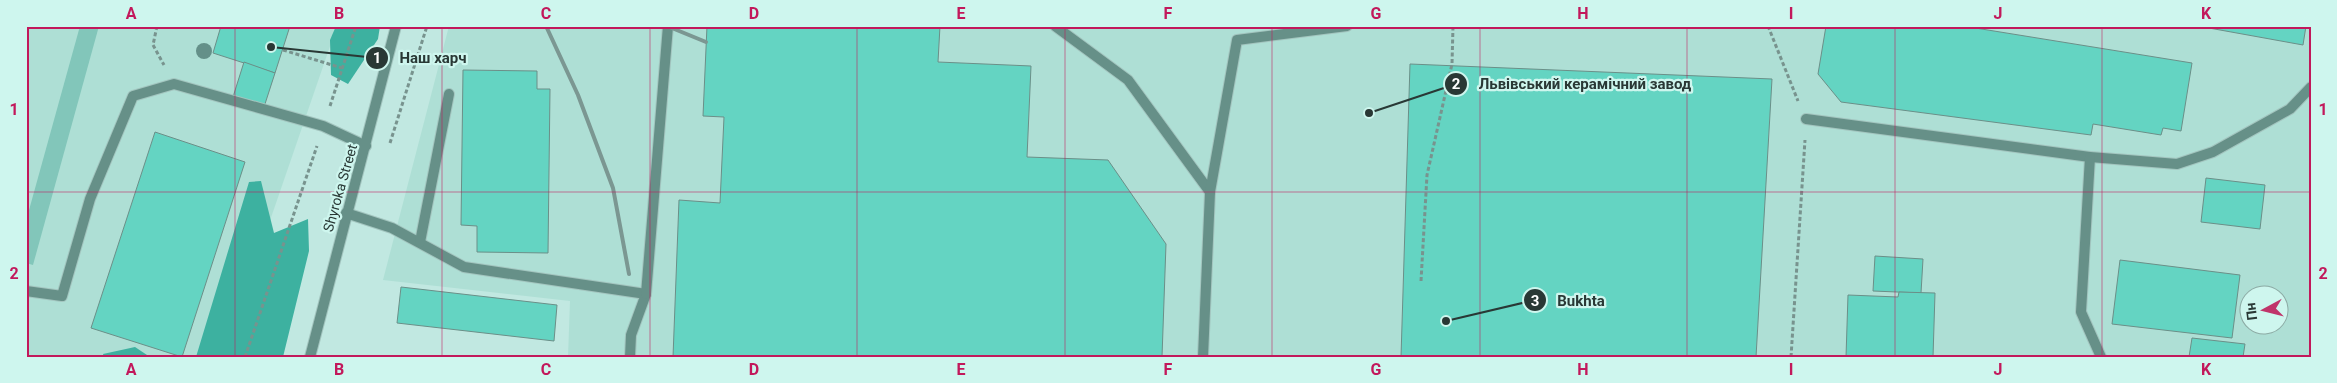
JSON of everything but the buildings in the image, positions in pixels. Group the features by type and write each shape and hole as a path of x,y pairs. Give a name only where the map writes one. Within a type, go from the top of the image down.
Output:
{"street":[{"name":"Shyroka Street","path":"310,357 396,26"},
{"path":"630,357 631,335 646,294 668,26"},
{"path":"1055,26 1128,80 1210,192"},
{"path":"1203,357 1210,192 1238,40 1347,26"},
{"path":"26,290 62,296 90,199 133,96 174,84 323,126 366,146"},
{"path":"1806,120 2090,157 2177,164 2213,152 2290,109 2311,88"},
{"path":"420,242 449,94"},
{"path":"2090,157 2081,312 2101,357"},
{"path":"346,213 392,228 464,267 646,294"}],"path":[{"path":"157,26 153,45 174,84"},
{"path":"245,357 356,26"},
{"path":"1421,281 1427,176 1452,64 1453,26"},
{"path":"1768,26 1806,120 1791,357"},
{"path":"283,50 342,68"}],"shaded area":[{"path":"26,26 337,26 223,357 26,357"},
{"path":"80,26 99,26 33,265 26,263 26,221"},
{"path":"449,26 2311,26 2311,357 568,357 570,301 383,280"}],"green space":[{"path":"336,26 380,26 378,39 348,84 331,75 330,40"},
{"path":"261,181 274,233 308,219 309,251 283,357 196,357 249,182"},
{"path":"135,347 150,357 104,357 103,354"}],"railway":[{"path":"546,26 578,95 613,188 629,274"},
{"path":"667,26 706,42"}],"place":[{"name":"Наш харч","path":"271,47"},
{"name":"Львівський керамічний завод","path":"1369,113"},
{"name":"Bukhta","path":"1446,321"}]}
